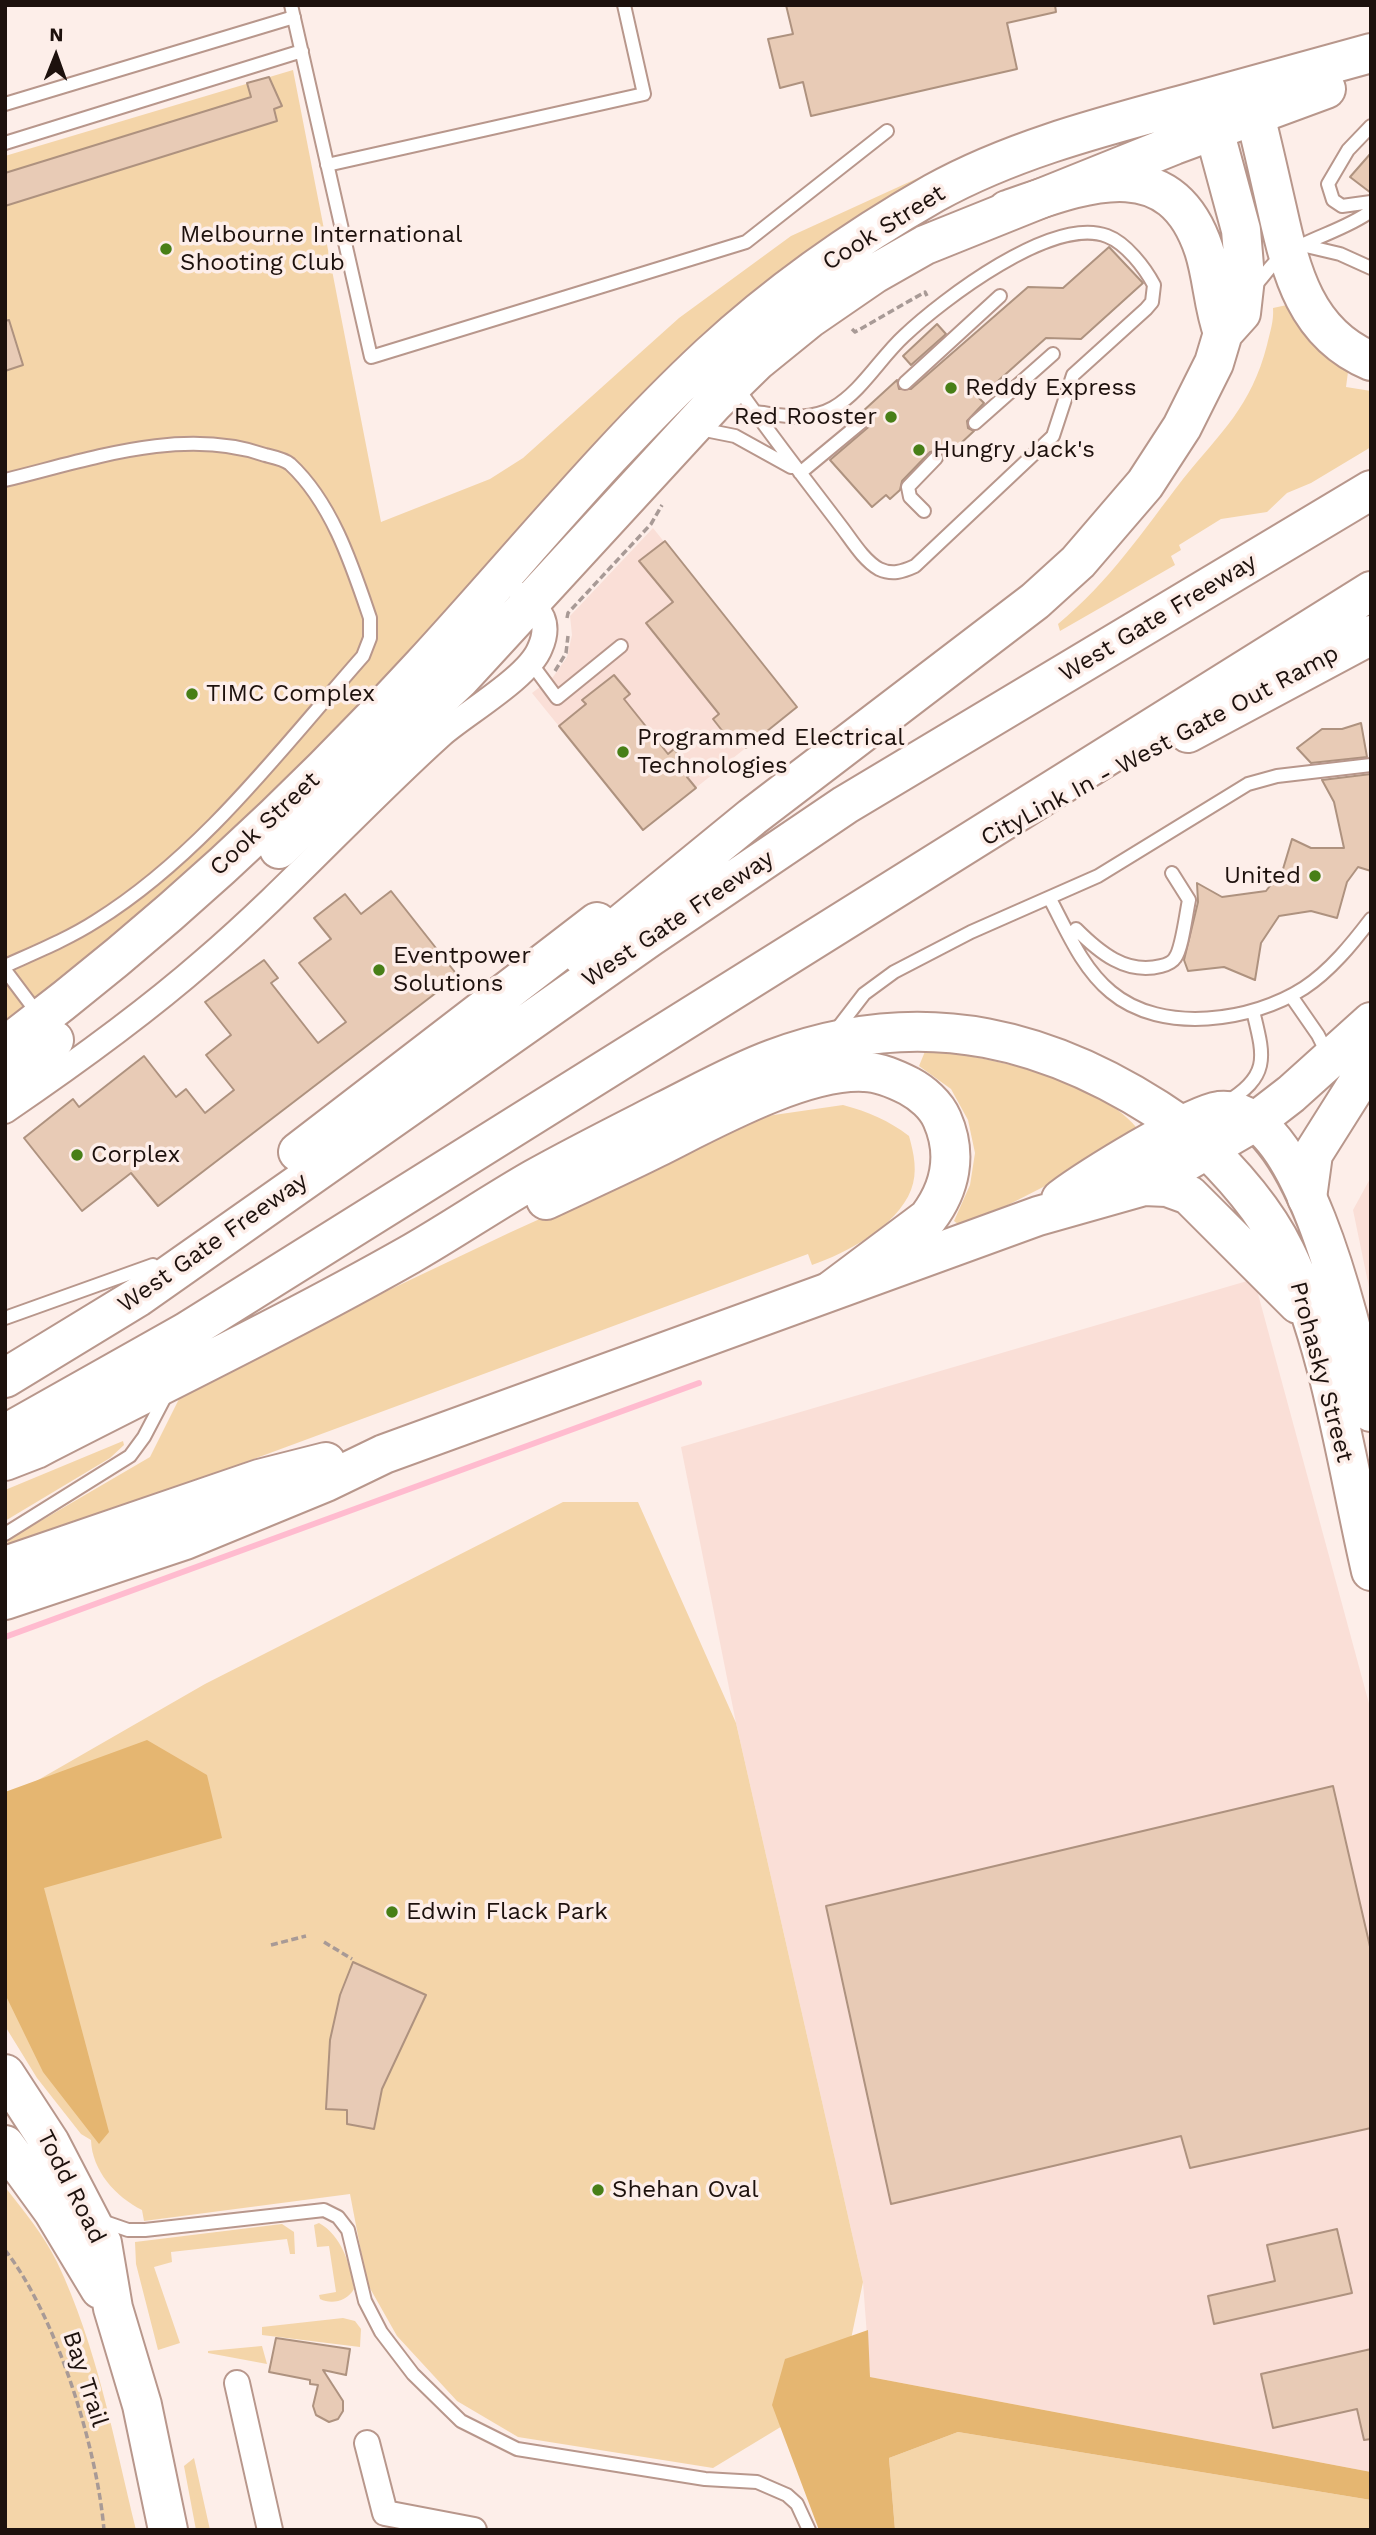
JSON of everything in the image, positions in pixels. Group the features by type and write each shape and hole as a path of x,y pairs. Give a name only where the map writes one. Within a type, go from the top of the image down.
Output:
{"main road":[{"name":"Cook Street","path":"5,1046 111,963 261,832 380,711 625,441 730,377 810,317 874,274 925,245 1007,210 1210,115 1371,53"},
{"name":"Cook Street","path":"1252,101 1371,74"},
{"path":"1252,101 1294,250 1296,284 1312,314 1346,348 1371,361"},
{"name":"Cook Street","path":"5,1078 163,952 409,730 691,429 730,377 825,263 937,192 1003,161 1067,138 1210,115"},
{"path":"419,1097 602,938 914,692 1035,601 1103,535 1146,484 1182,427 1214,363 1223,333 1241,313 1245,278 1241,230 1210,115"},
{"path":"1007,210 1102,183 1134,182 1162,190 1176,200 1196,229 1204,251 1214,310 1223,333"},
{"name":"West Gate Freeway","path":"5,1378 845,805 1371,490"},
{"path":"5,1434 186,1332 1371,591"},
{"name":"CityLink In - West Gate Out Ramp","path":"950,856 1371,635"},
{"path":"146,1281 794,762 880,699 914,692"},
{"path":"1038,1216 1069,1193 1198,1131 1256,1121 1371,1022"},
{"name":"Prohasky Street","path":"409,1255 532,1180 717,1084 774,1058 826,1042 877,1034 932,1032 1018,1045 1084,1067 1198,1131 1271,1227 1298,1279 1339,1343 1371,1412"},
{"path":"1307,1198 1313,1154 1371,1062"},
{"path":"5,1461 36,1449 409,1255 534,1206 744,1104 828,1076 864,1072 886,1076 916,1090 941,1118 951,1153 948,1180 938,1205 928,1219 832,1290"},
{"name":"Prohasky Street","path":"1256,1121 1270,1137 1307,1198 1333,1263 1339,1343 1371,1572"},
{"path":"1144,1186 1198,1131"},
{"path":"5,1600 185,1540 314,1487 384,1454 832,1290 1038,1216 1144,1186 1167,1187 1189,1195 1339,1343"},
{"path":"5,1566 289,1470 384,1454"},
{"name":"Todd Road","path":"5,2074 50,2143 89,2215 108,2264 113,2308 139,2393 168,2530"},
{"name":"Todd Road","path":"5,2145 53,2211 113,2308"}],"street":[{"path":"5,1111 145,1010 206,960 445,732 531,663 541,647 545,618 501,576"},
{"name":"Cook Street","path":"270,897 273,855"},
{"path":"237,2383 270,2530"},
{"path":"367,2443 385,2513 474,2530"}],"lane":[{"path":"327,165 644,94 624,5"},
{"path":"5,104 293,11 371,357 746,242 887,131"},
{"path":"5,143 302,51"},
{"path":"1371,126 1348,150 1328,184 1333,200 1342,206 1371,202"},
{"path":"1242,297 1265,278 1275,261 1338,232 1371,211"},
{"path":"1088,233 1109,236 1128,251 1150,277 1155,294 1152,302 1073,375 1053,436 915,566 893,573 870,562 800,473 730,377 808,416 834,407 865,379 903,337 960,291 1026,250 1054,240 1088,233"},
{"path":"1294,250 1340,254 1371,268"},
{"path":"905,383 1000,296"},
{"path":"975,424 1053,354"},
{"path":"800,473 864,420"},
{"path":"691,429 710,429 735,436 775,456 800,473"},
{"path":"5,480 106,456 188,442 241,446 288,462 322,501 370,618 369,638 363,656 236,800 169,866 97,921 5,968 41,1019"},
{"path":"924,511 910,497 908,487 936,458"},
{"path":"531,663 557,698 621,646"},
{"path":"826,1042 864,994 894,972 971,932 1098,876 1248,785 1277,776 1371,765"},
{"path":"1076,929 1100,953 1121,963 1148,969 1167,964 1175,958 1189,900 1172,873"},
{"path":"1050,899 1077,951 1112,993 1130,1004 1170,1016 1222,1017 1253,1011 1291,996 1307,986 1341,955 1371,919"},
{"path":"1291,996 1318,1035 1330,1060"},
{"path":"1198,1131 1246,1088 1261,1068 1262,1047 1253,1011"},
{"path":"5,1318 146,1281"},
{"path":"5,1534 134,1452 175,1376"},
{"path":"89,2215 114,2226 137,2231 324,2210 332,2213 348,2230 365,2301 381,2332 413,2374 461,2421 517,2449 705,2479 757,2483 787,2495 797,2504 809,2529"}],"path":[{"path":"852,329 855,332 925,292 931,300"},
{"path":"271,1945 306,1936"},
{"path":"324,1942 352,1959"},
{"name":"Bay Trail","path":"5,2250 37,2296 50,2327 93,2459 104,2530"}],"shaded area":[{"path":"293,70 381,522 490,479 523,458 679,318 791,236 988,146 1091,115 1141,94 1092,117 725,316 671,366 238,848 5,1028 5,156"},
{"path":"1287,305 1306,333 1348,372 1346,387 1371,391 1371,447 1311,483 1287,493 1267,512 1221,519 1179,545 1181,550 1171,556 1175,565 1060,631 1058,624 1109,573 1233,418 1260,367 1272,326 1273,308"},
{"path":"653,528 797,707 643,830 532,693 553,677 567,657 572,635 570,616"},
{"path":"926,1049 1011,1065 1072,1085 1123,1114 1141,1133 1137,1139 963,1228 954,1221 970,1185 975,1153 968,1120 951,1089 919,1066"},
{"path":"843,1105 878,1117 909,1136 915,1163 911,1190 895,1215 869,1237 840,1253 812,1265 808,1254 5,1551 8,1540 150,1457 185,1387 511,1232 767,1116"},
{"path":"1371,1177 1371,1297 1353,1210"},
{"path":"1254,1279 1371,1711 1371,2472 870,2377 863,2282 736,1723 681,1447"},
{"path":"123,1441 124,1445 110,1458 5,1521 5,1490"},
{"name":"Edwin Flack Park","path":"563,1502 638,1502 736,1723 863,2282 840,2391 713,2468 518,2437 457,2401 397,2336 367,2283 350,2194 144,2221 142,2210 123,2198 107,2182 96,2162 91,2140 81,2134 37,2078 5,2026 5,1799 205,1684"},
{"path":"147,1740 207,1775 222,1838 44,1888 109,2132 99,2144 43,2072 5,1994 5,1792"},
{"path":"5,2187 46,2242 71,2294 94,2360 136,2530 5,2530"},
{"path":"319,2223 327,2228 339,2243 350,2270 354,2289 339,2301 320,2299 319,2295 336,2292 329,2246 317,2247 314,2225"},
{"path":"282,2224 294,2232 295,2254 290,2254 287,2239 171,2252 172,2262 154,2267 180,2343 158,2350 136,2264 135,2242"},
{"path":"343,2318 355,2321 361,2329 360,2347 262,2335 262,2327"},
{"path":"868,2330 870,2377 1371,2472 1371,2500 958,2432 889,2458 895,2530 819,2530 772,2405 785,2359"},
{"path":"262,2346 267,2364 208,2353 208,2351"},
{"path":"958,2432 1371,2500 1371,2530 895,2530 889,2458"},
{"path":"194,2458 210,2530 196,2530 184,2466"}],"building":[{"path":"786,5 1055,5 1056,12 1007,23 1017,69 811,116 803,82 780,88 768,39 793,34"},
{"path":"269,77 282,106 274,109 277,121 5,206 5,173 251,97 247,83"},
{"path":"1371,153 1371,193 1350,177"},
{"path":"1109,247 1143,283 1081,339 1046,338 979,398 984,403 967,421 968,428 974,431 945,458 939,450 930,452 902,481 900,490 890,499 886,495 872,507 830,460 872,424 870,414 862,412 897,380 899,389 911,389 1028,287 1063,288"},
{"path":"9,320 23,365 5,371 5,321"},
{"path":"937,324 946,334 911,365 903,356"},
{"path":"665,541 797,707 746,748 737,737 731,742 713,719 719,714 646,623 673,602 639,561"},
{"name":"Programmed Electrical Technologies","path":"614,675 630,694 624,699 668,754 674,749 693,773 687,777 696,788 643,830 559,726 586,704 582,700"},
{"path":"1361,723 1367,757 1311,763 1297,748 1322,729 1342,729"},
{"path":"1371,774 1371,871 1358,867 1347,882 1337,918 1311,911 1279,916 1261,943 1255,980 1224,967 1188,971 1184,960 1198,902 1197,883 1222,897 1266,891 1283,869 1292,839 1311,848 1344,848 1334,802 1322,780"},
{"path":"391,891 458,976 158,1206 131,1173 82,1211 24,1138 73,1099 79,1107 144,1056 176,1097 186,1089 205,1113 234,1090 206,1055 231,1035 205,1002 264,960 278,978 271,983 318,1043 346,1022 299,963 331,939 314,918 345,894 361,914"},
{"path":"1333,1786 1371,1951 1371,2128 1190,2168 1181,2136 891,2204 826,1906"},
{"path":"353,1962 426,1995 382,2089 374,2129 347,2124 347,2110 326,2109 330,2040 340,1995"},
{"path":"1337,2229 1352,2293 1214,2324 1208,2296 1275,2281 1267,2245"},
{"path":"276,2338 350,2349 346,2375 323,2370 343,2401 343,2411 338,2419 329,2422 316,2415 313,2406 318,2385 310,2384 310,2380 269,2372"},
{"path":"1371,2349 1371,2439 1364,2440 1357,2409 1273,2428 1261,2374"}],"waterway":[{"path":"5,1637 699,1383"}],"place":[{"name":"Melbourne International Shooting Club","path":"166,249"},
{"name":"Reddy Express","path":"951,388"},
{"name":"Red Rooster","path":"891,417"},
{"name":"Hungry Jack's","path":"919,450"},
{"name":"TIMC Complex","path":"192,694"},
{"name":"Programmed Electrical Technologies","path":"623,752"},
{"name":"United","path":"1315,876"},
{"name":"Eventpower Solutions","path":"379,970"},
{"name":"Corplex","path":"77,1155"},
{"name":"Edwin Flack Park","path":"392,1912"},
{"name":"Shehan Oval","path":"598,2190"}]}
